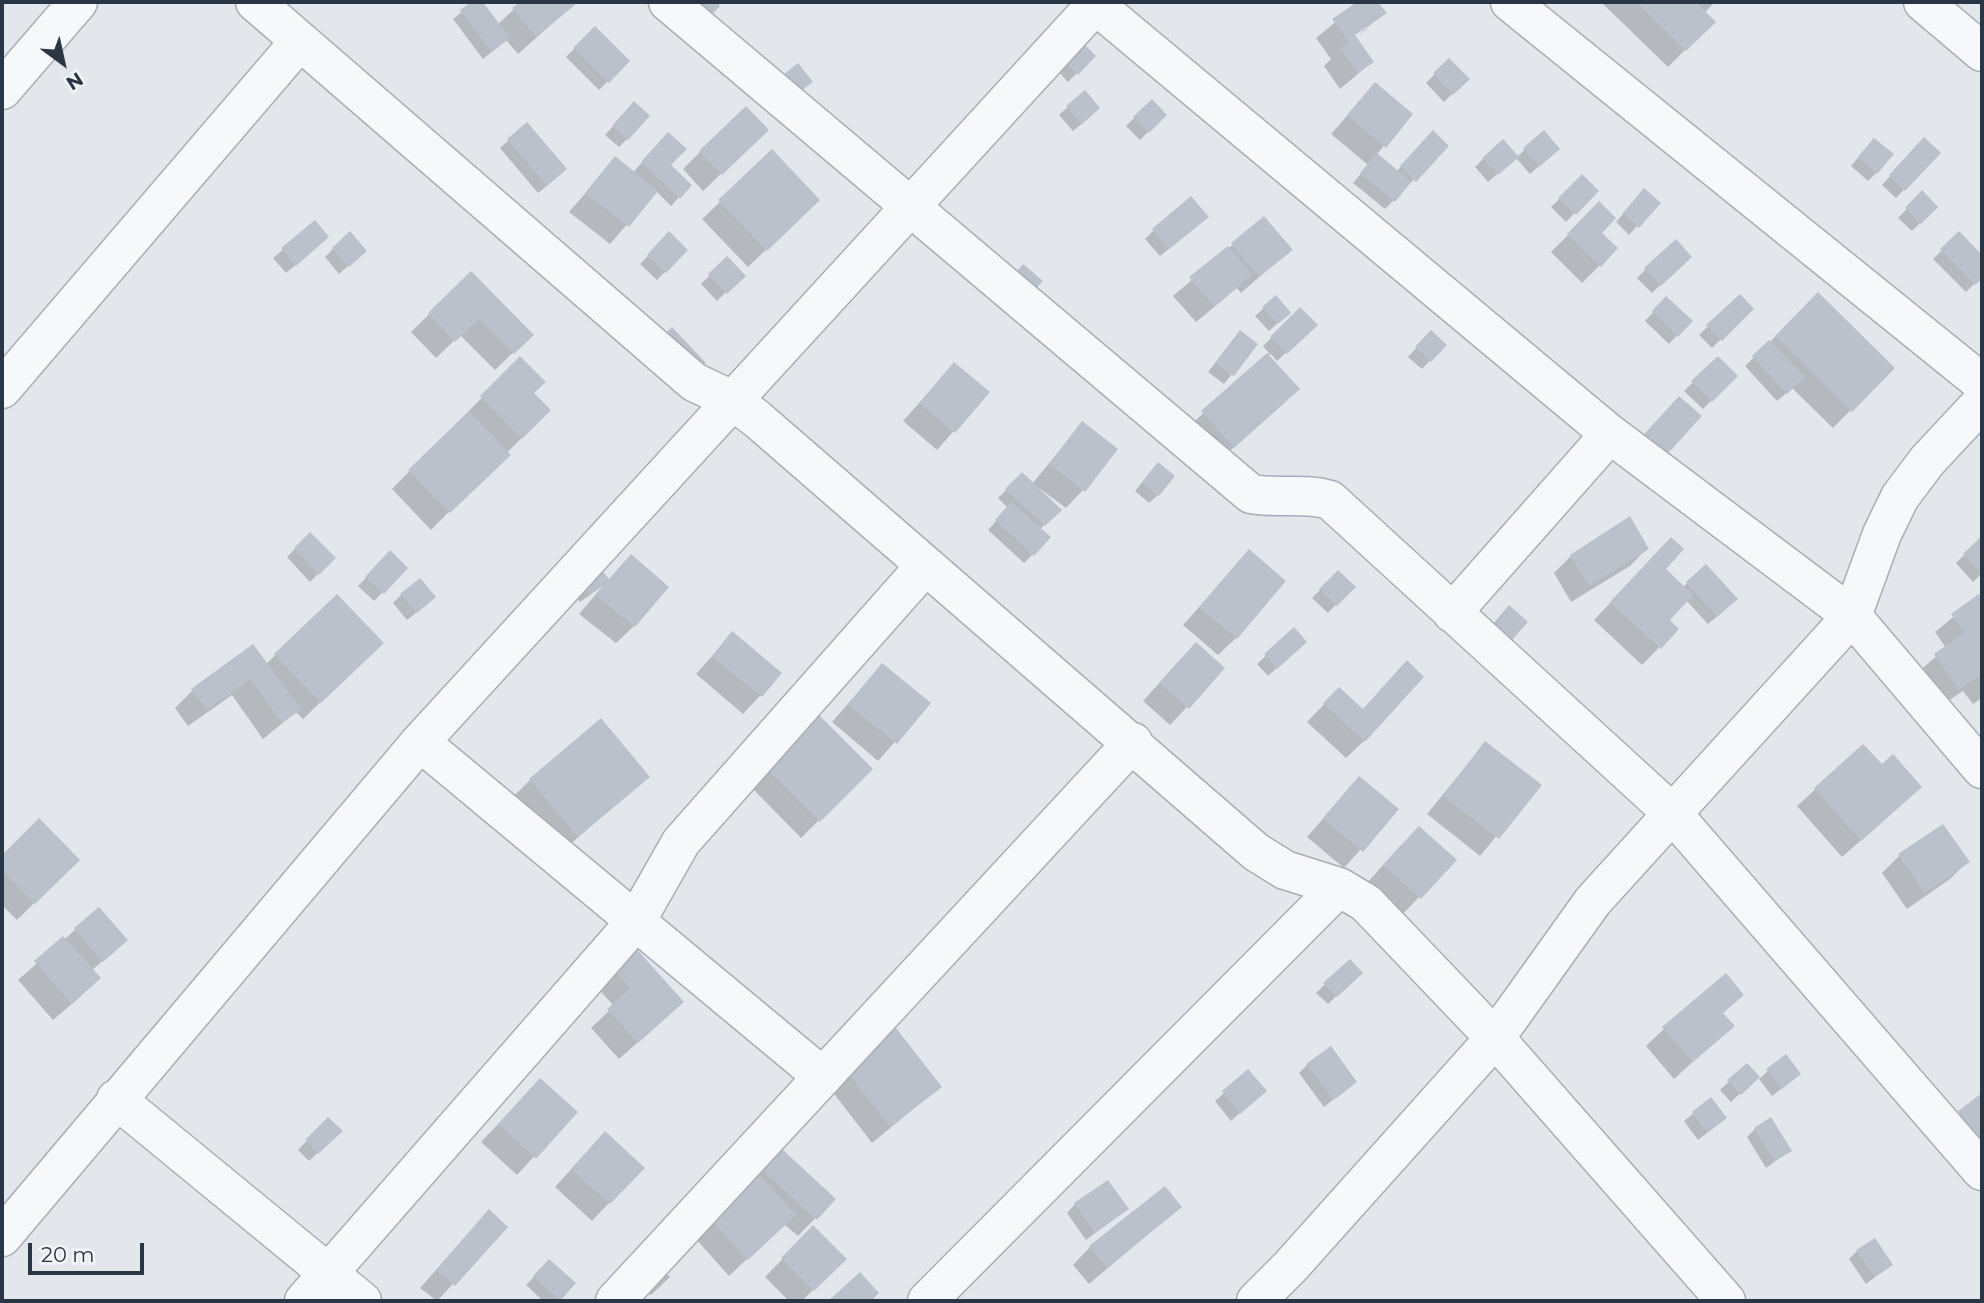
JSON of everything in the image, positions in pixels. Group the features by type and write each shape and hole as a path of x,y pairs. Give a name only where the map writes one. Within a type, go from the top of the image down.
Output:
{"street":[{"path":"2,90 78,2"},
{"path":"255,2 694,382 732,400 1133,742 1256,852 1284,870 1339,887 1366,903 1495,1038 1726,1301"},
{"path":"668,2 1251,494 1272,498 1310,495 1330,500 1671,812 1982,1171"},
{"path":"1510,2 1982,383"},
{"path":"1923,2 1982,52"},
{"path":"2,1237 420,742 1095,3 1610,434 1852,616 1982,769"},
{"path":"2,389 300,41"},
{"path":"1256,1301 1290,1267 1495,1038 1593,901 1671,812 1852,616 1882,534 1900,497 1927,461 1982,402"},
{"path":"1452,613 1610,434"},
{"path":"316,1288 636,921 681,842 925,566"},
{"path":"420,742 823,1077"},
{"path":"615,1301 1133,742"},
{"path":"927,1301 1339,887"},
{"path":"116,1099 316,1288 362,1301"}],"building":[{"path":"471,2 483,2 510,38 492,52 460,10"},
{"path":"520,2 573,2 575,5 536,37 512,8"},
{"path":"693,2 715,2 720,6 696,32"},
{"path":"1357,2 1378,2 1387,13 1355,35 1374,62 1358,73 1340,48 1349,42 1332,19"},
{"path":"1636,2 1696,2 1716,22 1686,51"},
{"path":"595,26 630,61 609,83 573,48"},
{"path":"1080,40 1096,56 1078,75 1062,59"},
{"path":"1449,58 1470,79 1453,95 1433,73"},
{"path":"798,63 813,82 792,98 778,79"},
{"path":"1375,82 1413,114 1386,148 1347,115"},
{"path":"1085,90 1100,108 1082,124 1066,106"},
{"path":"1152,99 1167,115 1149,133 1133,117"},
{"path":"634,101 650,116 628,140 612,126"},
{"path":"746,106 769,130 722,175 699,151"},
{"path":"527,122 567,169 547,186 507,139"},
{"path":"1433,130 1449,146 1416,182 1400,166"},
{"path":"1544,130 1560,149 1539,167 1523,148"},
{"path":"668,132 687,149 671,165 692,185 680,199 641,162"},
{"path":"1924,137 1941,153 1905,191 1889,175"},
{"path":"1874,138 1894,154 1877,174 1858,157"},
{"path":"1503,139 1519,157 1498,175 1482,158"},
{"path":"772,149 820,200 767,251 718,200"},
{"path":"1377,153 1411,182 1395,202 1360,173"},
{"path":"615,156 658,191 629,227 585,193"},
{"path":"1582,174 1599,191 1576,215 1558,198"},
{"path":"1644,188 1661,203 1639,228 1623,213"},
{"path":"1922,190 1938,207 1921,224 1905,208"},
{"path":"1191,196 1209,217 1169,249 1152,229"},
{"path":"1599,201 1616,218 1602,233 1618,248 1601,267 1567,234"},
{"path":"1264,216 1293,250 1259,277 1231,243"},
{"path":"315,220 329,237 296,266 281,248"},
{"path":"350,231 367,251 349,267 332,248"},
{"path":"669,231 688,250 666,273 647,255"},
{"path":"1959,231 1982,255 1982,279 1975,285 1940,249"},
{"path":"1676,239 1692,257 1661,286 1644,268"},
{"path":"1228,246 1252,275 1214,306 1189,277"},
{"path":"727,256 746,276 727,294 708,274"},
{"path":"1023,264 1043,281 1027,298 1009,281"},
{"path":"471,271 534,335 514,354 479,319 455,342 428,313"},
{"path":"1818,292 1895,368 1852,412 1775,336"},
{"path":"1740,294 1754,309 1722,341 1706,325"},
{"path":"1276,295 1291,313 1278,324 1262,307"},
{"path":"1666,296 1693,321 1678,337 1652,311"},
{"path":"1300,307 1318,325 1287,354 1270,337"},
{"path":"672,327 706,363 691,377 657,342"},
{"path":"1240,330 1258,344 1234,376 1215,363"},
{"path":"1431,330 1447,345 1431,362 1415,347"},
{"path":"1769,340 1805,377 1787,394 1752,356"},
{"path":"1267,353 1300,389 1234,448 1201,411"},
{"path":"520,356 546,382 534,393 551,410 522,439 480,396"},
{"path":"1718,356 1738,376 1712,402 1691,381"},
{"path":"954,362 990,392 955,433 919,403"},
{"path":"1679,396 1702,416 1661,461 1638,441"},
{"path":"469,411 511,455 450,513 408,470"},
{"path":"1082,421 1118,449 1085,492 1049,464"},
{"path":"1158,462 1175,476 1159,496 1142,482"},
{"path":"1022,472 1062,510 1045,526 1005,489"},
{"path":"1011,502 1051,537 1034,556 995,520"},
{"path":"1630,516 1649,549 1589,586 1570,555"},
{"path":"310,532 336,558 319,575 294,548"},
{"path":"1982,536 1982,575 1963,554"},
{"path":"1671,537 1684,549 1666,569 1693,595 1670,620 1679,629 1661,649 1610,602"},
{"path":"1249,549 1286,581 1237,639 1199,607"},
{"path":"390,550 408,568 384,594 365,577"},
{"path":"588,554 609,579 590,595 569,570"},
{"path":"631,554 669,587 635,627 595,595"},
{"path":"1706,564 1738,599 1717,617 1686,582"},
{"path":"1338,570 1356,587 1337,606 1319,589"},
{"path":"420,578 436,597 417,613 400,594"},
{"path":"337,594 384,643 321,703 274,654"},
{"path":"1979,594 1982,600 1982,674 1959,690 1934,654 1965,632 1951,614"},
{"path":"1509,605 1528,622 1511,641 1492,625"},
{"path":"1294,627 1307,642 1277,669 1264,654"},
{"path":"732,631 782,673 762,697 712,656"},
{"path":"1196,642 1225,668 1189,709 1159,683"},
{"path":"253,644 301,709 282,723 250,679 207,710 191,689"},
{"path":"1407,660 1424,677 1365,742 1323,703 1339,687 1363,709"},
{"path":"882,663 931,703 897,744 848,704"},
{"path":"819,715 873,769 820,822 766,768"},
{"path":"601,718 650,777 578,837 529,779"},
{"path":"1485,741 1542,785 1499,839 1443,796"},
{"path":"1863,744 1882,764 1893,754 1922,787 1861,841 1814,788"},
{"path":"1359,776 1399,809 1363,852 1323,818"},
{"path":"39,818 80,860 35,904 2,870 2,855"},
{"path":"1943,824 1970,862 1925,893 1898,854"},
{"path":"1419,826 1457,860 1421,899 1383,865"},
{"path":"99,907 128,940 103,962 74,928"},
{"path":"63,936 101,978 72,1004 34,961"},
{"path":"632,944 684,1002 638,1043 607,1009 631,988 609,965"},
{"path":"1350,959 1363,973 1337,997 1323,983"},
{"path":"1726,973 1744,995 1723,1013 1735,1026 1693,1062 1662,1027"},
{"path":"896,1028 942,1087 890,1127 844,1068"},
{"path":"1331,1046 1357,1082 1334,1100 1306,1064"},
{"path":"1786,1054 1801,1074 1782,1089 1766,1069"},
{"path":"1747,1063 1760,1077 1741,1095 1727,1080"},
{"path":"1248,1069 1267,1091 1240,1114 1222,1091"},
{"path":"540,1078 578,1112 536,1159 498,1124"},
{"path":"1982,1093 1982,1144 1958,1111"},
{"path":"1711,1097 1727,1118 1707,1133 1692,1112"},
{"path":"328,1117 343,1131 318,1154 305,1140"},
{"path":"1771,1117 1792,1151 1775,1161 1754,1128"},
{"path":"605,1131 645,1168 610,1204 571,1169"},
{"path":"770,1138 836,1199 817,1220 750,1159"},
{"path":"750,1165 796,1215 748,1260 703,1211"},
{"path":"1108,1180 1129,1209 1095,1233 1074,1203"},
{"path":"1165,1186 1182,1207 1107,1268 1089,1246"},
{"path":"489,1209 508,1227 455,1286 436,1270"},
{"path":"813,1225 847,1259 814,1291 781,1258"},
{"path":"1875,1238 1893,1265 1875,1277 1856,1250"},
{"path":"549,1259 576,1283 560,1301 533,1276"},
{"path":"860,1272 879,1293 871,1301 828,1301"}]}
